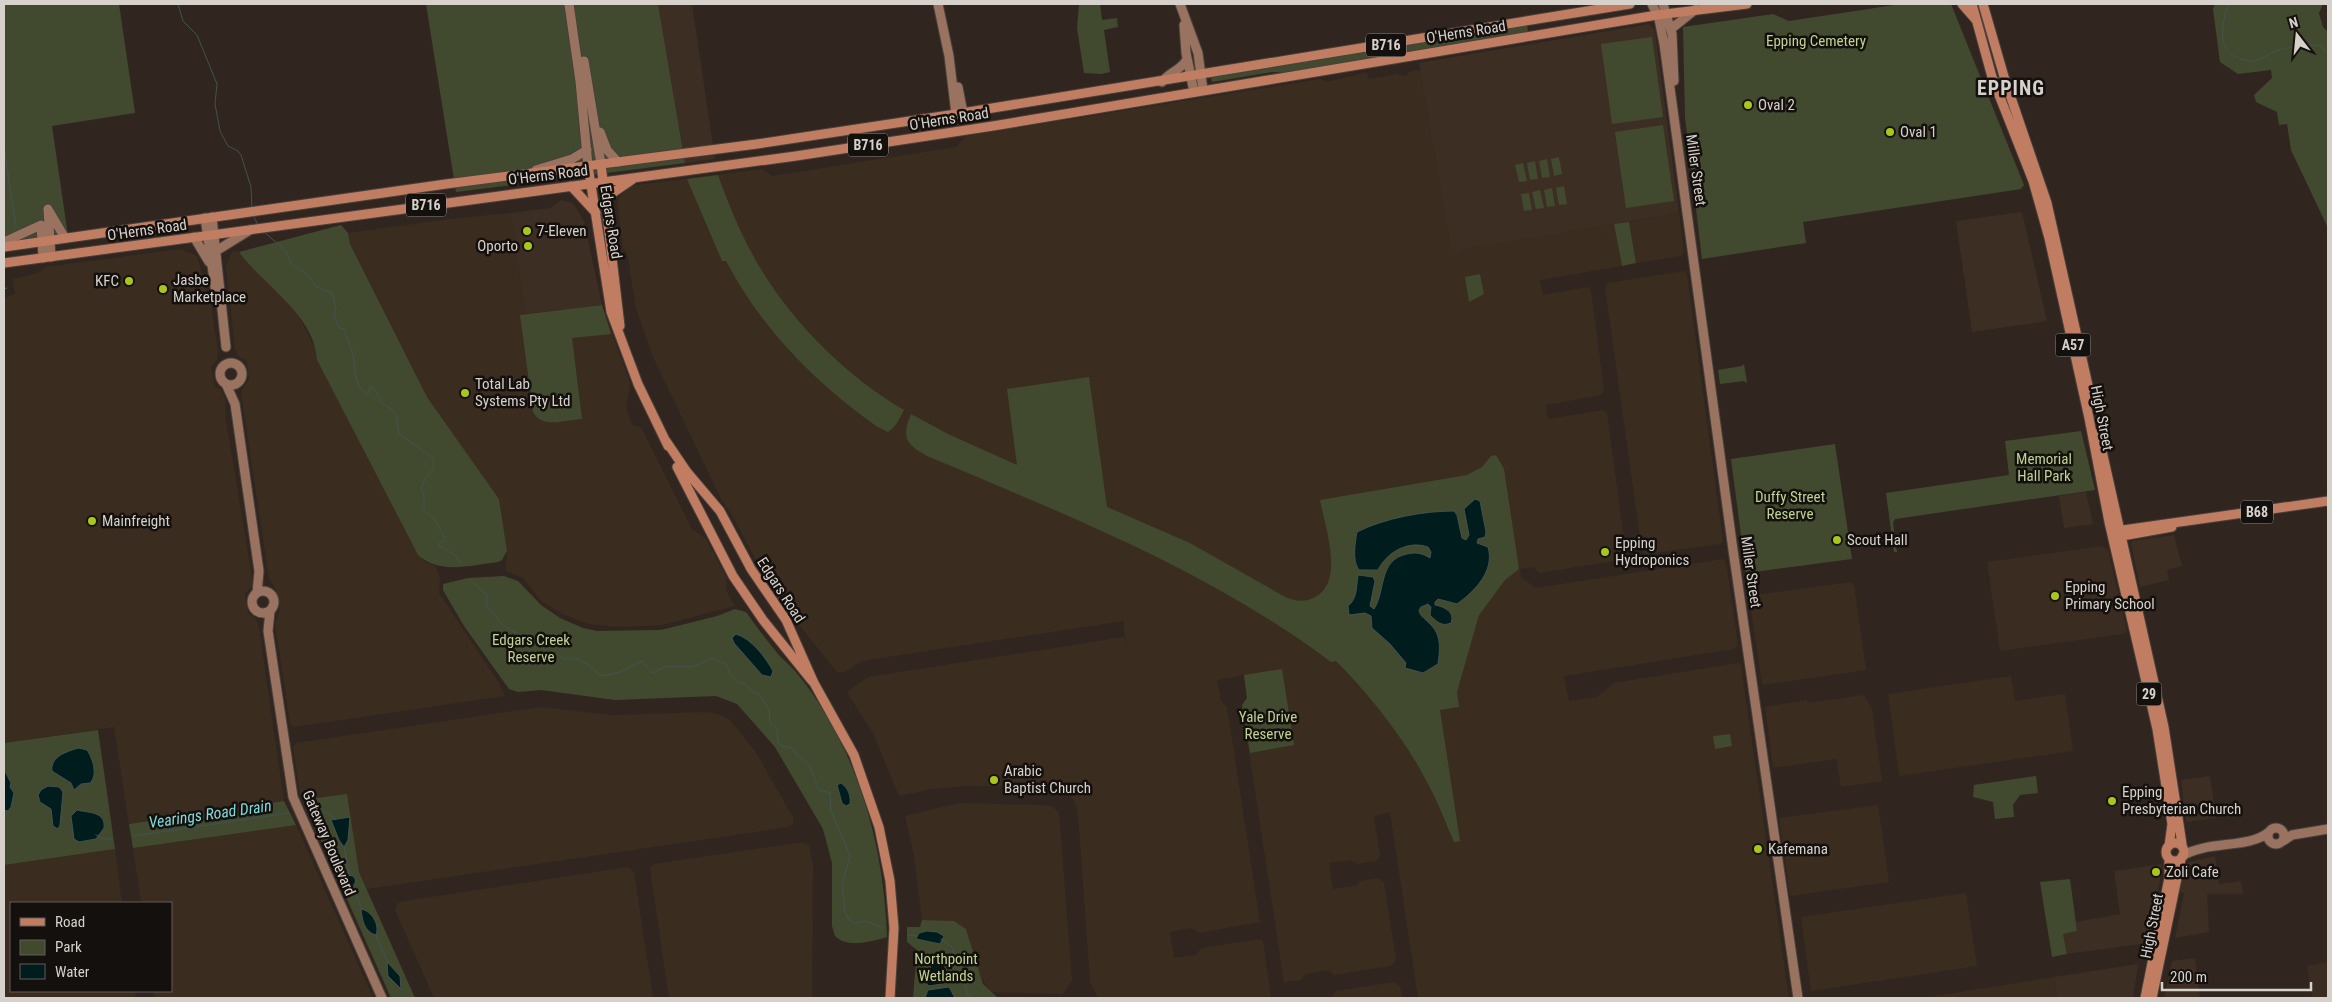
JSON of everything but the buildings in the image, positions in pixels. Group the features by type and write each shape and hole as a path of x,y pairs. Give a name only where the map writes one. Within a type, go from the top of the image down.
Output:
{"main road":[{"name":"O'Herns Road","path":"4,247 959,114 1630,4"},
{"name":"O'Herns Road","path":"4,263 765,161 984,128 1662,14 1747,4"},
{"path":"1962,4 1977,22"},
{"name":"High Street","path":"1972,4 1992,77 2039,198 2089,418 2118,533"},
{"name":"High Street","path":"1983,4 2009,94 2046,203 2102,452 2182,844"},
{"name":"Edgars Road","path":"601,164 618,309 626,353"},
{"name":"Edgars Road","path":"588,166 609,303 626,353 677,467 734,576 763,620 814,683"},
{"path":"606,200 610,194 635,178"},
{"path":"571,186 596,213"},
{"name":"Edgars Road","path":"666,441 687,472 720,511 751,569 790,627 814,683 860,764 875,797 891,860 899,927 896,998"},
{"name":"B68","path":"2118,533 2168,523 2185,523 2328,501"},
{"name":"High Street","path":"2165,754 2172,824 2169,846"},
{"name":"Edgars Road","path":"854,755 879,827 890,881 894,928 890,998"},
{"path":"2169,846 2176,842 2182,844"},
{"name":"29","path":"2181,858 2182,844"},
{"name":"29","path":"2169,846 2166,854 2169,860"},
{"path":"2169,860 2174,861 2181,858"},
{"name":"High Street","path":"2152,998 2181,858"},
{"name":"High Street","path":"2145,998 2169,878 2169,860"}],"street":[{"name":"Edgars Road","path":"569,4 580,81 588,166"},
{"name":"Edgars Road","path":"574,4 601,164"},
{"path":"1180,4 1199,59 1202,75 1199,91"},
{"path":"1592,9 1608,4"},
{"path":"1652,4 1662,14"},
{"path":"1662,14 1663,4"},
{"path":"940,7 959,114"},
{"path":"1671,29 1696,10"},
{"name":"Miller Street","path":"1662,14 1671,29 1674,58 1675,119"},
{"name":"Miller Street","path":"1662,14 1664,44 1733,550 1798,998"},
{"path":"1184,17 1187,58 1191,77 1199,91"},
{"path":"1162,82 1166,76 1181,67 1187,58"},
{"path":"1199,59 1211,74"},
{"path":"592,113 607,150 618,162"},
{"path":"521,174 572,159 587,150"},
{"path":"47,258 48,209 65,238"},
{"path":"208,218 211,267 223,319"},
{"path":"4,242 41,225 46,241"},
{"path":"216,250 252,229"},
{"path":"210,235 216,250 226,347"},
{"path":"194,237 211,267"},
{"path":"226,384 235,404 259,571 267,592 274,601 270,611 260,612 253,605 253,599 257,593 259,571"},
{"path":"257,593 267,592"},
{"name":"Gateway Boulevard","path":"270,611 268,631 293,798 382,998"},
{"name":"Gateway Boulevard","path":"260,612 268,631"},
{"path":"2181,858 2197,849 2262,837 2274,828 2306,832"},
{"path":"2248,840 2278,844 2289,836 2328,829"},
{"path":"2282,830 2285,835 2283,841"},
{"path":"2269,832 2268,838 2271,843"},
{"path":"2182,844 2209,846"}],"shaded area":[{"path":"658,4 692,4 715,159 685,163"},
{"path":"1649,24 1655,31 1679,213 1451,252 1419,63"},
{"path":"1420,70 1451,251 1614,224 1622,266 1540,280 1543,295 1587,287 1591,290 1604,390 1601,395 1546,405 1548,419 1603,410 1607,413 1626,554 1621,560 1539,573 1534,567 1520,569 1521,577 1536,588 1723,559 1726,562 1738,645 1734,649 1564,676 1569,701 1597,697 1614,683 1738,663 1741,665 1789,998 1418,998 1390,812 1374,816 1380,856 1376,861 1357,864 1351,860 1329,863 1333,889 1355,886 1360,881 1378,878 1384,882 1396,960 1391,966 1334,975 1328,970 1306,974 1301,980 1284,982 1242,705 1247,698 1244,675 1217,680 1221,701 1227,707 1260,922 1199,933 1191,928 1170,932 1174,958 1196,955 1201,948 1260,939 1263,941 1271,998 1098,998 1090,982 1078,814 1077,807 1071,796 1059,788 1051,787 966,786 932,789 899,796 873,733 848,694 849,690 868,677 1124,637 1126,648 1123,621 862,661 845,672 837,672 775,595 777,585 766,566 758,564 732,515 721,499 653,357 636,308 627,252 623,248 617,201 629,186 763,169 772,176 956,147 966,136 1320,79 1327,82 1367,72 1369,79 1397,74 1405,76 1410,72","holes":["1336,661 1451,779 1430,786 1399,735 1381,711"]},
{"path":"561,200 573,203 584,221 602,305 525,314 511,213 550,208"},
{"path":"2022,212 2047,321 1972,332 1956,221"},
{"path":"511,213 525,314 602,305 630,383 626,408 632,425 641,427 692,529 706,539 727,578 726,590 735,606 662,625 617,627 588,624 563,614 542,602 523,578 506,571 507,552 499,499 427,397 350,244 348,233"},
{"path":"1679,213 1684,252 1681,256 1636,263 1629,222"},
{"path":"180,249 197,256 211,306 218,349 217,360 211,367 215,386 222,391 225,398 226,421 252,577 252,587 245,593 248,613 256,619 259,628 284,801 129,824 114,727 4,743 4,298 15,294 13,279 38,273 46,267"},
{"path":"233,250 241,254 295,310 316,349 317,360 418,555 426,562 436,566 440,580 439,593 499,683 505,696 294,727 290,723 275,623 280,610 275,587 269,579 241,392 249,379 247,361 238,356 235,349 226,266"},
{"path":"1684,271 1687,274 1723,541 1720,544 1646,554 1642,551 1605,288 1608,283"},
{"path":"2086,492 2093,524 2064,528 2059,496"},
{"path":"2174,535 2182,566 2167,570 2169,580 2140,587 2132,541"},
{"name":"Epping Primary School","path":"2103,546 2108,550 2127,631 2123,634 2000,651 1987,562"},
{"path":"1851,582 1854,585 1866,670 1762,685 1749,596"},
{"path":"2011,676 2015,701 2065,694 2073,751 1899,776 1888,694"},
{"path":"1864,695 1872,709 1882,781 1841,787 1836,759 1773,768 1765,707 1807,700 1808,703"},
{"path":"541,707 612,715 708,712 721,715 730,720 755,751 793,817 793,824 789,827 367,889 359,872 347,795 303,800 300,793 293,747 296,743"},
{"path":"2210,776 2216,818 2186,822 2181,780"},
{"path":"959,803 1041,805 1051,806 1059,812 1072,981 1063,994 990,992 979,973 966,929 954,921 922,920 914,856 905,816"},
{"path":"1878,805 1889,882 1790,896 1779,818"},
{"path":"296,825 373,998 154,998 153,992 172,992 172,902 141,902 133,848"},
{"path":"804,842 809,845 813,865 812,998 669,998 650,869 654,864"},
{"path":"115,849 122,902 10,902 10,992 135,992 136,998 4,998 4,865"},
{"path":"2215,856 2219,884 2241,881 2243,894 2207,894 2209,932 2175,938 2184,893 2180,892 2185,863"},
{"path":"2163,864 2148,943 2067,954 2063,934 2077,931 2076,922 2120,914 2114,871"},
{"path":"628,867 634,872 653,998 434,998 395,910 398,903 404,901"},
{"path":"1966,893 1977,966 1811,991 1801,917"},
{"path":"2195,958 2200,998 2164,998 2172,961"},
{"path":"2328,962 2328,998 2312,998 2307,966"},
{"path":"2138,964 2133,998 2057,998 2054,977"},
{"path":"2054,977 2057,998 1936,998 1935,996"},
{"path":"1394,982 1400,986 1402,998 1321,998 1331,997 1336,991"}],"green space":[{"path":"4,4 119,4 135,113 52,126 68,236 4,244"},
{"path":"426,4 658,4 685,163 456,192"},
{"path":"1079,4 1100,4 1102,20 1117,18 1118,27 1104,30 1110,72 1101,74 1084,73 1077,28"},
{"name":"Epping Cemetery","path":"1901,4 1951,4 2024,185 2021,189 1803,222 1806,243 1702,259 1685,117 1683,27 1773,14 1789,21"},
{"path":"2215,4 2323,4 2319,13 2323,27 2328,32 2328,228 2291,150 2287,124 2279,125 2277,112 2256,102 2254,95 2272,78 2271,70 2238,74 2220,62 2213,9"},
{"path":"1527,24 1528,32 1289,72 1272,72 1212,82 1211,79 1214,75"},
{"path":"1652,37 1663,117 1612,124 1601,44"},
{"path":"1663,125 1674,201 1626,208 1615,132"},
{"path":"1559,157 1562,174 1554,176 1551,159"},
{"path":"1547,159 1550,177 1542,178 1539,161"},
{"path":"1535,161 1538,179 1530,180 1527,163"},
{"path":"1523,163 1527,181 1519,182 1515,165"},
{"path":"718,175 736,221 753,255 788,308 822,347 842,365 904,410 891,430 888,432 876,426 853,409 831,391 791,352 756,309 726,261 722,261 687,179"},
{"path":"1564,186 1567,204 1559,205 1556,188"},
{"path":"1552,188 1555,206 1547,207 1544,190"},
{"path":"1540,190 1544,208 1536,209 1532,192"},
{"path":"1529,193 1532,210 1524,211 1521,194"},
{"path":"1629,222 1636,263 1622,266 1614,224"},
{"path":"341,225 348,233 350,244 427,397 499,499 507,551 502,560 498,562 446,567 436,565 418,555 317,360 314,344 307,329 298,315 239,252"},
{"path":"1480,274 1484,294 1469,302 1465,277"},
{"path":"602,305 611,334 572,338 582,419 554,422 542,420 533,412 520,315"},
{"path":"1744,364 1747,383 1744,381 1720,384 1718,370"},
{"path":"1089,377 1107,507 1190,543 1285,597 1296,600 1304,601 1315,597 1324,590 1329,579 1331,553 1320,500 1467,475 1482,467 1491,456 1496,455 1504,469 1519,569 1505,580 1479,615 1457,692 1459,707 1440,710 1460,841 1454,842 1433,793 1399,736 1363,690 1336,661 1331,662 1284,629 1236,599 1186,572 1084,523 927,456 914,448 907,439 906,429 911,414 948,434 1017,465 1007,389"},
{"name":"Memorial Hall Park","path":"2081,431 2095,490 1895,519 1893,523 1897,552 1894,552 1886,493 2009,475 2005,441"},
{"name":"Duffy Street Reserve","path":"1835,444 1852,559 1746,573 1731,459"},
{"name":"Edgars Creek Reserve","path":"504,576 518,581 541,605 560,618 583,628 597,631 661,630 717,616 735,609 746,612 770,644 795,671 816,700 835,730 850,762 863,796 873,831 885,902 887,937 868,942 853,943 840,940 835,936 832,926 832,863 823,829 775,747 737,704 716,696 615,700 541,690 518,692 509,689 464,626 443,590 443,584 468,578"},
{"name":"Yale Drive Reserve","path":"1282,669 1294,745 1250,753 1242,705 1247,698 1244,675"},
{"path":"98,730 115,849 4,865 4,743"},
{"path":"1730,734 1732,746 1715,749 1713,736"},
{"path":"2036,776 2038,793 2020,795 2013,805 2014,817 1995,819 1993,802 1973,797 1974,785"},
{"path":"347,794 359,872 415,998 391,998 303,800"},
{"path":"284,801 296,825 133,848 129,824"},
{"path":"2070,879 2077,931 2063,934 2067,954 2052,957 2040,882"},
{"name":"Northpoint Wetlands","path":"922,920 954,921 966,929 983,984 998,998 913,998 917,950 907,942 907,927 920,927"}],"water":[{"path":"1475,499 1480,501 1486,532 1485,537 1478,539 1477,543 1488,547 1489,564 1486,572 1477,587 1457,604 1438,599 1435,602 1435,605 1446,609 1450,613 1452,616 1451,623 1442,624 1435,620 1430,615 1431,607 1428,604 1421,607 1419,610 1420,614 1433,628 1438,637 1438,664 1423,673 1405,668 1406,663 1390,644 1372,628 1371,616 1365,613 1349,615 1348,606 1355,596 1358,575 1373,577 1375,581 1370,606 1374,609 1378,602 1384,577 1391,563 1398,557 1410,553 1419,553 1430,558 1431,552 1428,547 1420,545 1406,546 1387,558 1378,570 1359,570 1355,562 1357,532 1404,516 1454,511 1457,515 1462,538 1466,540 1469,535 1464,509"},
{"path":"736,634 753,644 762,654 773,671 771,677 762,675 734,643 732,638"},
{"path":"79,748 87,750 93,762 94,776 90,783 81,784 74,790 71,783 52,771 52,766 60,755"},
{"path":"4,769 14,793 11,807 8,811 4,810"},
{"path":"841,783 847,789 850,798 850,804 846,806 842,803 837,785"},
{"path":"48,786 59,787 63,792 58,829 53,826 51,809 40,802 38,795 41,790"},
{"path":"77,810 95,814 102,818 104,828 96,839 79,842 74,839 71,816"},
{"path":"350,817 348,840 344,847 331,820"},
{"path":"350,875 356,881 350,887 344,881"},
{"path":"361,909 372,915 377,927 376,935 366,928"},
{"path":"927,931 937,932 944,936 940,944 916,939 919,933"},
{"path":"932,959 942,959 950,981 948,983 929,986 927,984"},
{"path":"387,962 400,976 401,989 388,976"},
{"path":"949,987 955,998 925,998 928,990"}],"waterway":[{"path":"178,4 183,21 197,35 217,84 215,104 220,131 228,146 238,151 241,155 251,187 252,209"},
{"path":"2228,4 2223,30 2224,44 2231,54 2236,57 2254,62 2276,51 2303,44 2320,46 2328,53"},
{"path":"4,147 16,227"},
{"path":"253,215 258,225"},
{"path":"264,232 286,251 292,265 307,274 317,287 332,293 336,308 334,317 340,328 344,329 353,354 356,378 361,389 366,394 369,393 370,385 377,393 382,404 392,409 396,415 399,434 433,458 433,469 425,479 421,489 424,493 424,511 435,520 445,538 444,541 439,543 439,546 455,555 461,563"},
{"path":"470,579 487,595 486,605 502,624 548,652 564,659 577,659 589,665 601,676 620,672 642,661 653,673 667,666 692,667 712,658 726,664 731,676 738,682 745,684 754,693 760,695 769,710 770,722 777,729 778,742 782,746 792,748 799,757 809,764 819,790 830,793 831,811 850,856 842,885 845,912 849,920 856,923 866,921 884,928"},
{"name":"Vearings Road Drain","path":"309,811 326,812 336,819"},
{"name":"Vearings Road Drain","path":"133,836 289,813"},
{"name":"Vearings Road Drain","path":"96,835 104,839 112,839"},
{"name":"Vearings Road Drain","path":"344,846 349,874"},
{"name":"Vearings Road Drain","path":"353,888 362,909"},
{"name":"Vearings Road Drain","path":"376,935 388,963"},
{"path":"908,935 917,936"},
{"path":"941,939 952,947 969,998"}],"place":[{"name":"Oval 2","path":"1748,105"},
{"name":"Oval 1","path":"1890,132"},
{"name":"7-Eleven","path":"527,231"},
{"name":"Oporto","path":"528,246"},
{"name":"KFC","path":"129,281"},
{"name":"Jasbe Marketplace","path":"163,289"},
{"name":"Total Lab Systems Pty Ltd","path":"465,393"},
{"name":"Mainfreight","path":"92,521"},
{"name":"Scout Hall","path":"1837,540"},
{"name":"Epping Hydroponics","path":"1605,552"},
{"name":"Epping Primary School","path":"2055,596"},
{"name":"Arabic Baptist Church","path":"994,780"},
{"name":"Epping Presbyterian Church","path":"2112,801"},
{"name":"Kafemana","path":"1758,849"},
{"name":"Zoli Cafe","path":"2156,872"}],"district":[{"name":"EPPING","path":"2011,88"}]}
